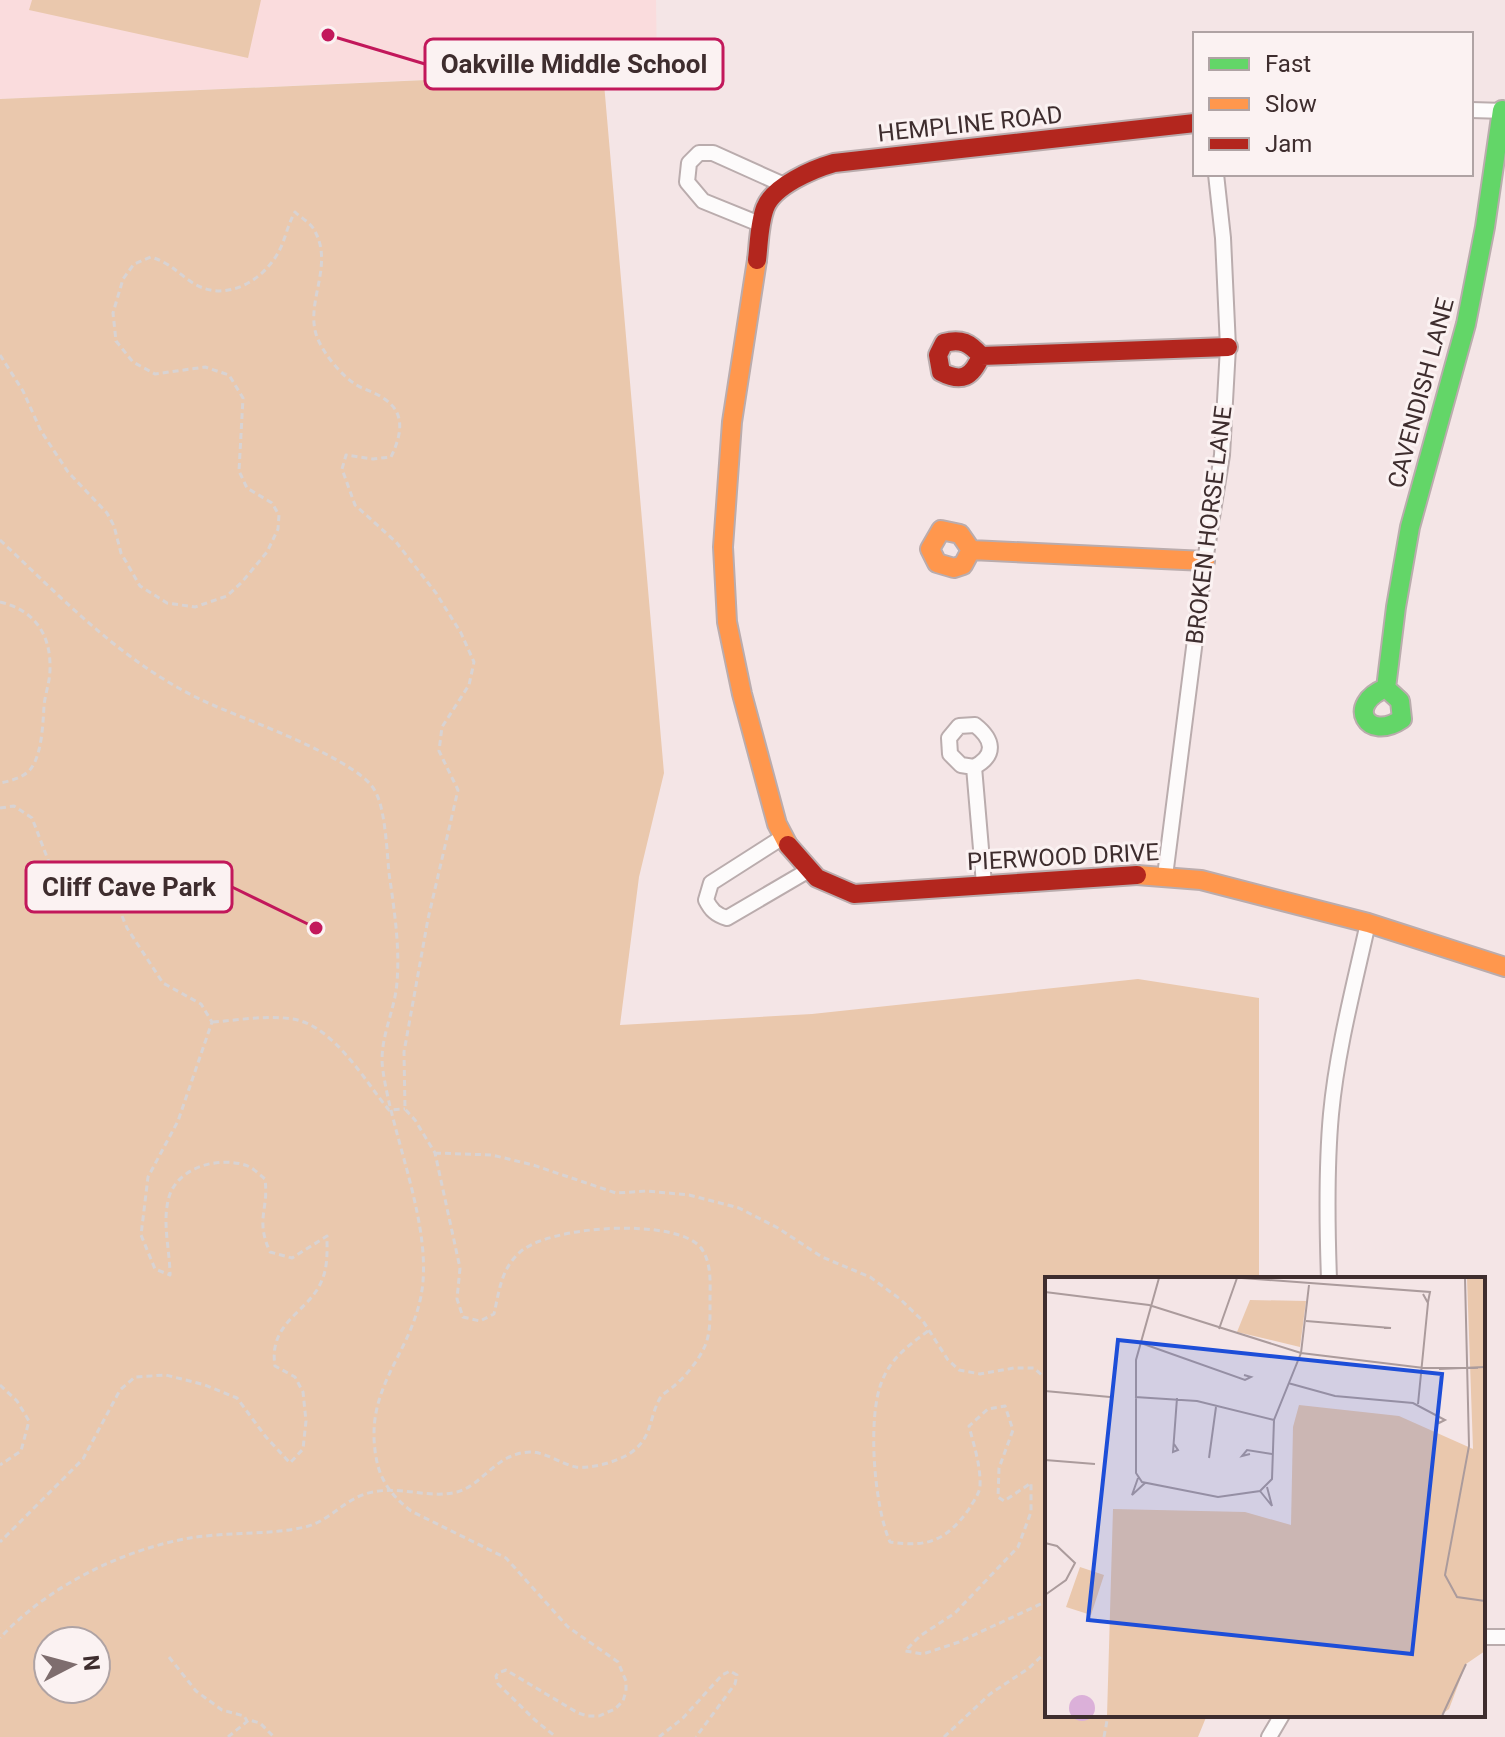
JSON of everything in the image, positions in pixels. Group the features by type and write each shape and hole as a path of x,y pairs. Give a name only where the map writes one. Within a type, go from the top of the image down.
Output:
{"street":[{"path":"1473,110 1503,110"},
{"name":"CAVENDISH LANE","path":"1386,688 1410,527 1466,324 1503,110"},
{"name":"HEMPLINE ROAD","path":"765,206 784,185 808,171 834,163 1193,123"},
{"path":"762,225 703,201 687,182 689,163 699,153 713,153 784,185"},
{"name":"BROKEN HORSE LANE","path":"1165,876 1205,561 1222,455 1228,347 1223,238 1216,176"},
{"name":"PIERWOOD DRIVE","path":"765,206 732,422 723,547 727,622 742,694 777,824 783,837 809,870 822,882 854,894 1127,874 1201,880 1368,923 1505,967"},
{"path":"981,356 1228,347"},
{"path":"971,550 1205,561"},
{"path":"974,767 984,884"},
{"path":"783,837 711,883 706,900 710,908 717,915 727,918 809,870"},
{"path":"1329,1277 1331,1113 1346,1018 1368,923"},
{"path":"1268,1737 1281,1717"}],"path":[{"path":"0,355 23,391 41,431 68,472 107,513 121,553 140,586 167,603 195,607 227,596 267,552 278,529 279,515 272,503 247,488 239,471 243,398 229,375 205,367 155,374 133,362 116,341 113,313 123,279 134,264 151,257 168,262 195,284 221,293 244,286 258,277 280,249 287,225 295,212 313,228 322,257 321,279 313,311 317,337 330,359 353,383 386,399 400,416 401,437 391,457 373,459 346,455 342,469 355,505 396,542 436,593 461,633 474,662 469,685 442,727 439,751 458,790 428,919 404,1052 405,1109 435,1153 460,1268 457,1299 463,1317 480,1321 494,1314 505,1270 520,1251 555,1235 583,1229 633,1227 681,1235 700,1246 709,1263 709,1326 705,1347 676,1384 661,1397 646,1438 629,1454 609,1463 578,1467 531,1452 506,1458 461,1491 435,1496 405,1490 373,1492 347,1501 324,1522 301,1528 191,1538 154,1546 113,1562 37,1604 0,1638"},
{"path":"0,540 83,620 150,671 192,696 320,752 349,768 372,786 381,808 394,915 397,982 381,1057 389,1110 418,1216 423,1260 416,1314 388,1374 375,1413 377,1464 389,1491 411,1511 506,1558 568,1627 618,1662 626,1681 623,1701 615,1709 599,1716 578,1713 506,1670 498,1673 498,1684 556,1737"},
{"path":"0,602 18,606 39,624 48,647 50,672 44,702 44,728 32,767 15,780 0,783"},
{"path":"0,808 14,806 32,818 59,880 101,893 117,904 127,928 163,983 201,1004 212,1022"},
{"path":"212,1022 295,1019 330,1036 389,1110"},
{"path":"0,1542 83,1459 120,1390 135,1377 166,1375 205,1385 237,1398 290,1463 303,1449 306,1421 303,1392 295,1377 275,1366 273,1351 284,1326 322,1282 327,1236 292,1258 270,1252 261,1218 267,1197 265,1179 247,1165 218,1161 190,1170 171,1193 166,1233 170,1275 155,1269 141,1235 148,1177 178,1121 212,1022"},
{"path":"389,1110 405,1109"},
{"path":"435,1153 492,1155 533,1165 616,1193 647,1191 689,1195 739,1208 778,1228 822,1257 870,1277 900,1299 923,1321 948,1360 959,1370 980,1374 1034,1368 1045,1378"},
{"path":"928,1331 900,1351 881,1381 873,1430 883,1525 890,1542 912,1545 948,1535 968,1510 980,1491 979,1465 969,1426 988,1409 1005,1406 1013,1430 999,1468 998,1497 1004,1501 1031,1483 1031,1512 1018,1547 955,1613 920,1636 905,1651 923,1654 959,1642 1045,1602"},
{"path":"0,1385 17,1401 29,1421 21,1451 0,1465"},
{"path":"944,1737 990,1694 1029,1668 1045,1653"},
{"path":"169,1657 196,1691 222,1710 244,1716 245,1722"},
{"path":"659,1737 683,1718 722,1675 735,1672 735,1684 696,1737"},
{"path":"1104,1737 1108,1717"},
{"path":"228,1737 245,1722 260,1723 274,1737"}],"shaded area":[{"path":"0,0 656,0 657,69 0,99"},
{"path":"32,0 261,0 248,58 29,10"},
{"path":"603,72 664,773 639,877 620,1025 812,1014 1138,979 1259,998 1259,1277 1045,1277 1045,1717 1206,1717 1198,1737 0,1737 0,99"}],"traffic: fast":[{"path":"1386,688 1400,701 1402,719 1379,727 1371,724 1364,711 1373,695 1386,688 1410,527 1466,324 1485,227 1502,110"}],"traffic: slow":[{"path":"757,260 732,422 723,547 727,622 742,694 777,824 788,845"},
{"path":"971,550 963,565 954,568 937,563 930,549 941,530 960,534 971,550 1205,561"},
{"path":"1137,875 1201,880 1368,923 1505,967"}],"traffic: jam":[{"path":"757,260 762,221 769,200 795,180 834,163 1193,123"},
{"path":"981,356 966,376 955,377 941,372 938,355 944,343 955,341 969,345 981,356 1228,347"},
{"path":"788,845 817,878 854,894 1137,875"}],"place":[{"name":"Oakville Middle School","path":"328,35"},
{"name":"Cliff Cave Park","path":"316,928"}]}
